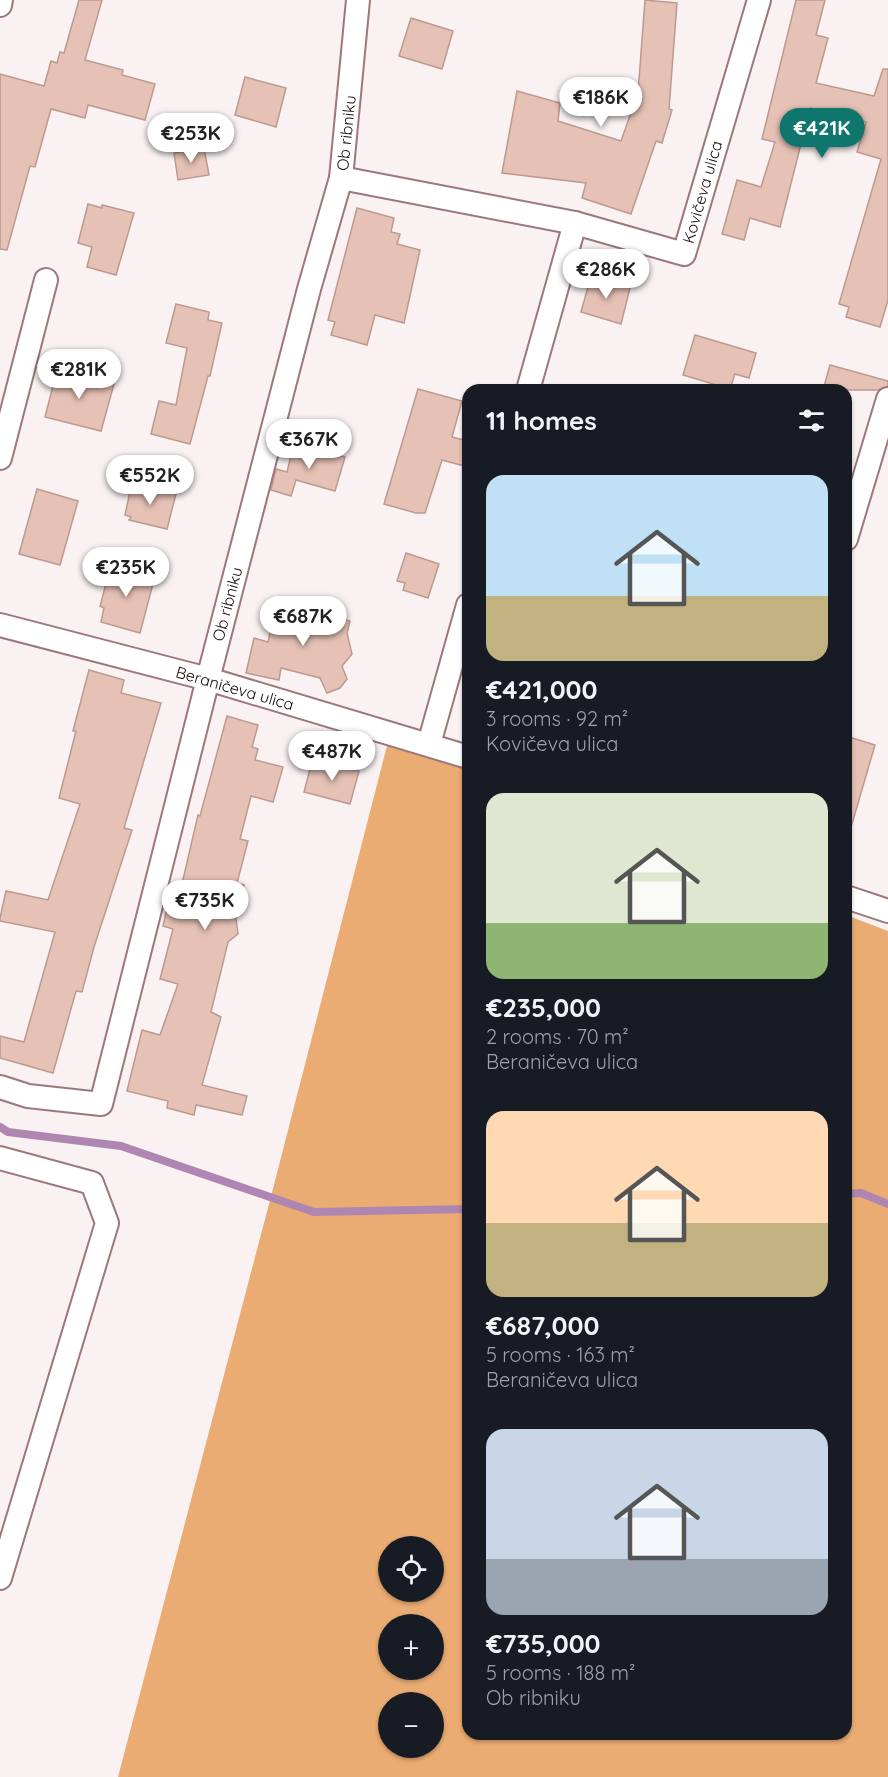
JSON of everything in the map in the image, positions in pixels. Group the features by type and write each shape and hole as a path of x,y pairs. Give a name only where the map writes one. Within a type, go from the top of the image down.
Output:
{"street":[{"path":"0,5 1,0"},
{"name":"Ob ribniku","path":"0,1087 28,1096 101,1104 309,289 341,178 358,0"},
{"name":"Kovičeva ulica","path":"341,178 574,223 684,254 759,0"},
{"path":"530,384 574,223"},
{"path":"0,458 46,280"},
{"path":"852,519 888,399"},
{"name":"Beraničeva ulica","path":"0,626 208,679 462,755"},
{"path":"429,744 462,626"},
{"path":"852,899 888,911"},
{"path":"0,1158 92,1183 107,1223 0,1578"}],"shaded area":[{"path":"389,738 462,767 462,1740 852,1740 852,917 888,931 888,1777 118,1777"}],"building":[{"path":"79,0 102,0 85,60 123,70 122,75 155,84 145,120 88,105 85,118 51,109 35,167 30,166 7,250 0,249 0,74 44,86 51,61 57,63 60,52 64,53"},
{"path":"645,0 677,3 669,109 672,110 662,143 656,141 631,214 582,198 586,183 502,173 517,91 560,103 558,121 621,141 638,93"},
{"path":"796,0 825,0 816,35 828,38 816,83 874,96 883,69 888,69 888,300 880,327 846,317 849,307 839,304 881,159 857,152 866,122 810,108 780,227 750,218 744,240 722,234 737,180 761,187 775,142 762,139"},
{"path":"411,18 453,31 442,69 399,56"},
{"path":"245,77 286,88 276,127 235,115"},
{"path":"204,148 209,175 178,180 174,153"},
{"path":"88,204 134,213 116,275 87,267 92,247 78,243"},
{"path":"357,208 394,218 391,232 400,234 397,244 420,250 404,323 375,315 367,345 331,335 335,322 328,320"},
{"path":"591,276 630,288 621,324 581,312"},
{"path":"176,304 209,312 208,320 222,323 210,376 208,376 190,444 151,434 159,401 176,405 187,348 166,343"},
{"path":"695,335 756,353 749,378 735,374 732,384 713,384 683,375"},
{"path":"830,365 888,381 888,386 878,390 852,390 852,384 825,384"},
{"path":"57,370 114,384 101,431 45,417"},
{"path":"418,389 462,401 452,437 462,440 462,465 442,460 425,513 416,513 384,504"},
{"path":"294,443 345,457 335,491 296,480 291,496 271,490 276,469 287,472"},
{"path":"132,482 176,494 167,529 129,520 131,517 125,515"},
{"path":"37,489 78,501 60,565 19,554"},
{"path":"406,553 439,564 428,598 403,590 405,583 397,581"},
{"path":"111,565 155,576 140,633 101,622 104,608 100,606"},
{"path":"277,603 350,621 347,633 352,654 342,666 347,679 340,688 327,693 320,678 281,668 279,680 246,673 254,638 268,642"},
{"path":"89,670 124,680 121,693 161,703 124,828 132,830 94,947 82,992 76,991 53,1073 0,1058 0,1036 24,1042 55,932 0,921 0,918 6,891 48,900 80,804 59,798"},
{"path":"227,716 258,725 252,747 258,749 255,760 283,767 273,802 251,796 240,839 248,841 237,883 244,885 236,919 238,934 228,942 211,1012 221,1017 202,1085 247,1096 242,1115 196,1105 194,1115 167,1108 168,1101 127,1091 142,1030 160,1035 178,984 160,979 173,929 163,926 169,899 178,901 198,815 200,816"},
{"path":"852,738 875,745 852,824"},
{"path":"312,761 359,771 350,804 304,792"}],"waterway":[{"path":"0,1127 8,1132 121,1146 314,1212 462,1209"},
{"path":"852,1194 861,1193 888,1204"}]}
